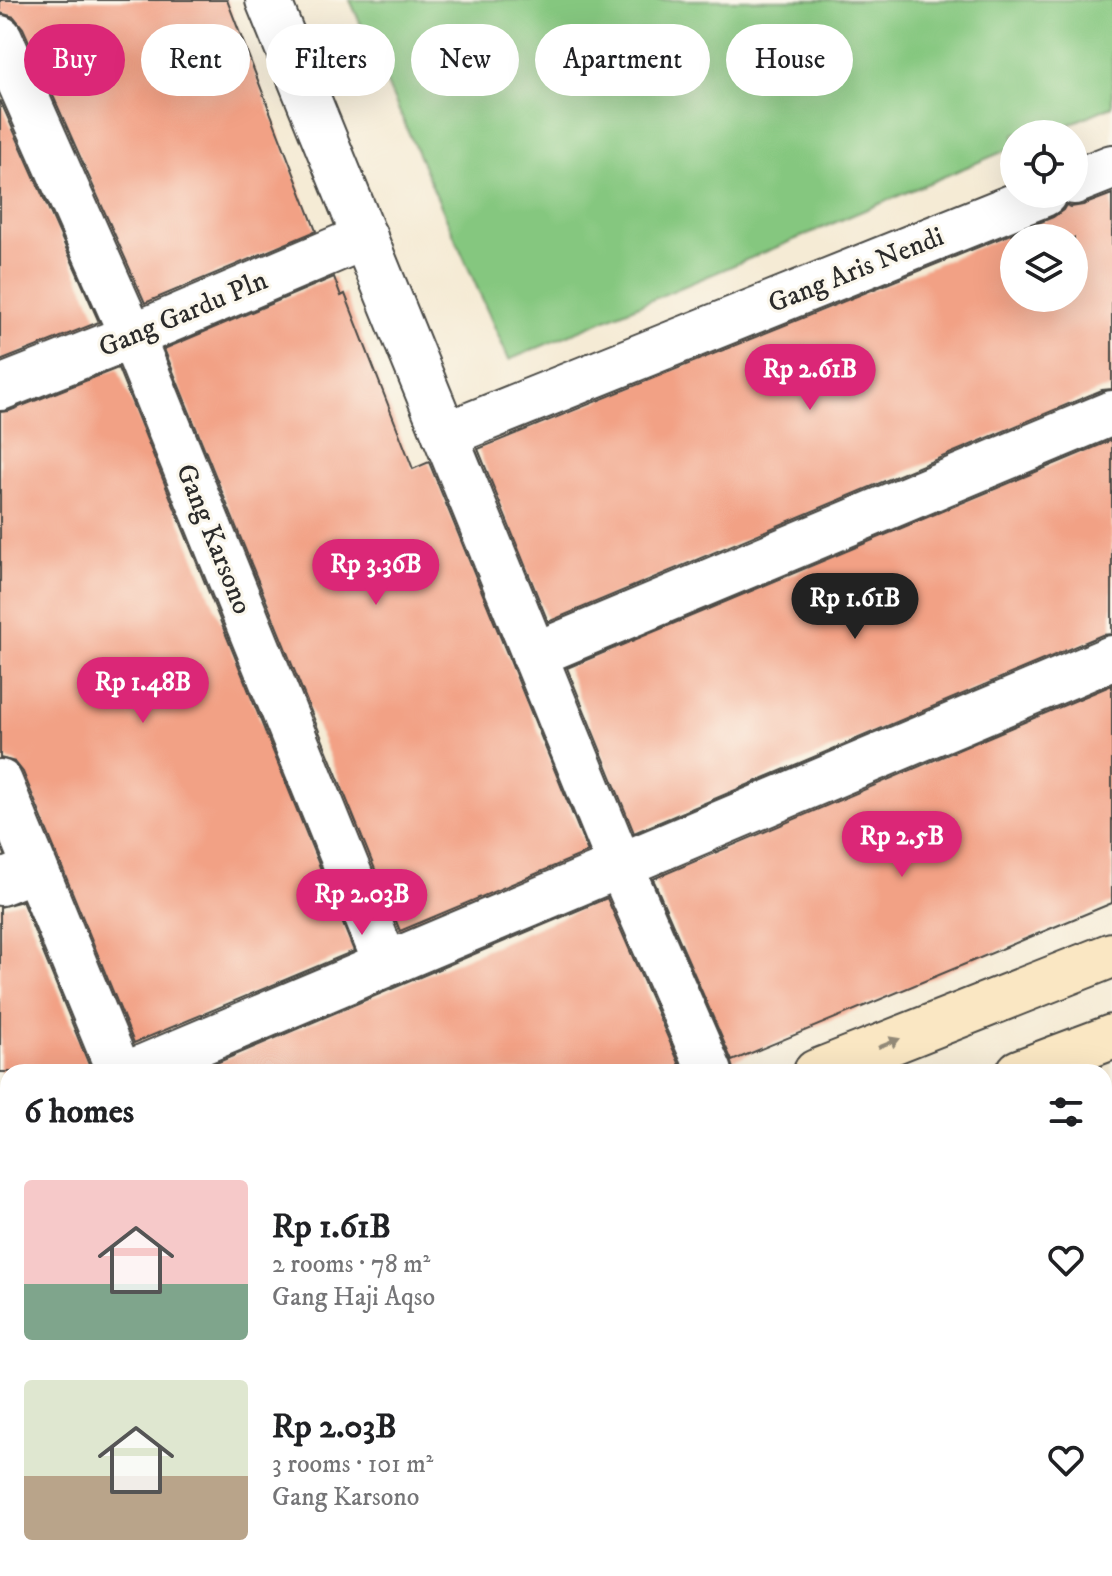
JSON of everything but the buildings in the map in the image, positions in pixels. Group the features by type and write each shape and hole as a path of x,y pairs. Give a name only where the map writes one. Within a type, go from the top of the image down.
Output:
{"street":[{"path":"268,0 620,865 707,1064"},
{"name":"Gang Karsono","path":"0,38 132,336 386,964"},
{"name":"Gang Aris Nendi","path":"445,435 1009,208"},
{"name":"Gang Gardu Pln","path":"0,388 132,336 365,237"},
{"path":"534,655 1112,413"},
{"path":"150,1064 1112,658"},
{"path":"0,782 18,876 115,1064"},
{"path":"836,1064 1112,955"},
{"path":"1040,1064 1112,1037"}],"green space":[{"path":"350,0 1112,0 1112,106 1079,120 1000,120 1000,153 509,360 392,96 395,96 395,24 361,24"}]}
